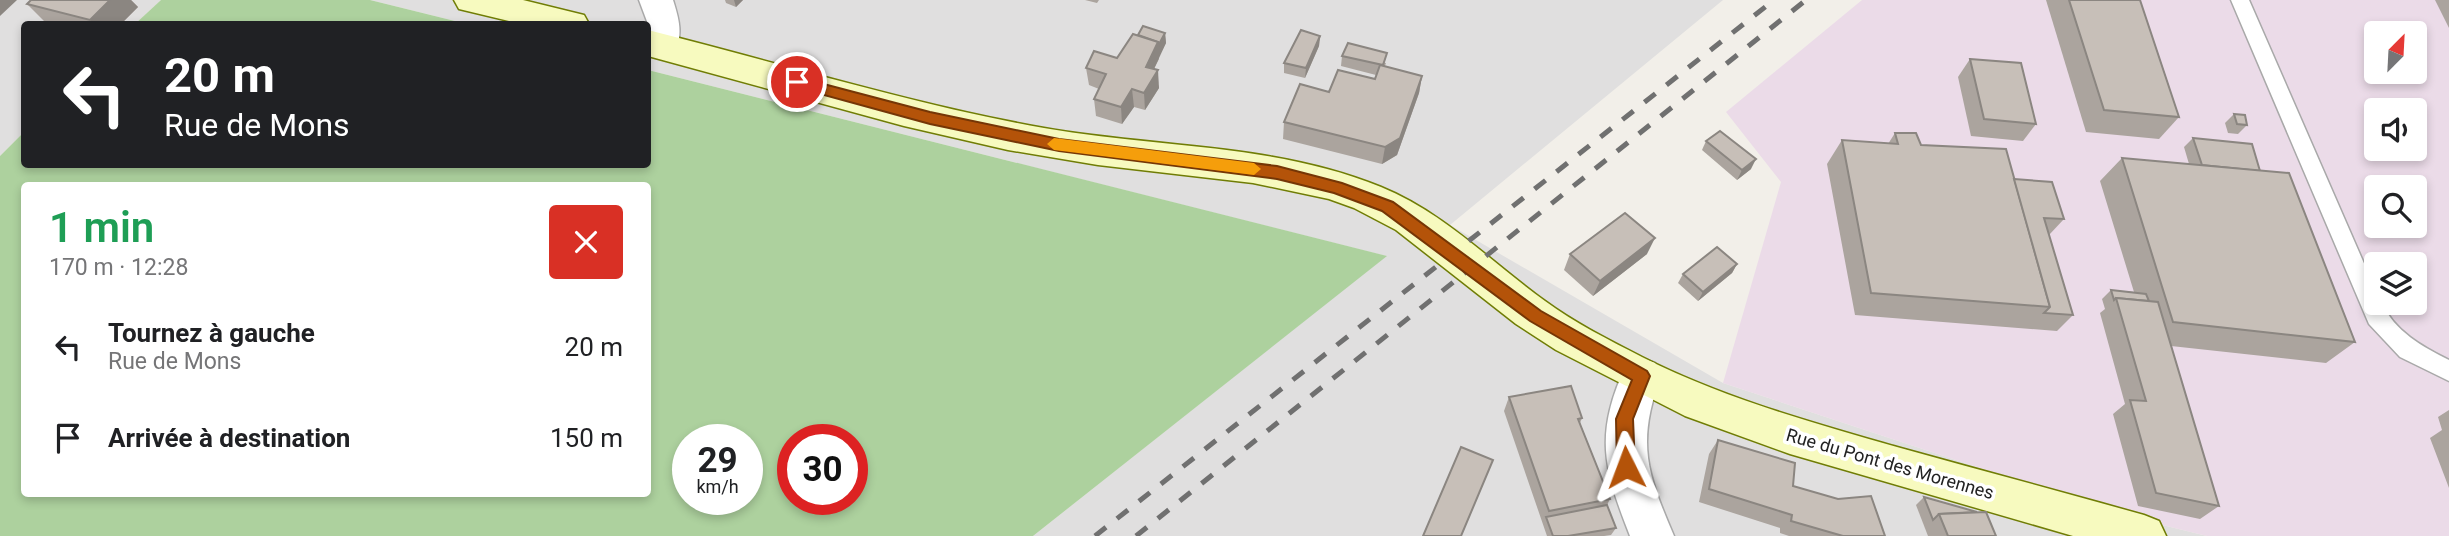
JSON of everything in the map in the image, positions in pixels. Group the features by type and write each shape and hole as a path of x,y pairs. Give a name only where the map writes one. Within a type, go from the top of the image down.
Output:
{"street":[{"path":"471,0 559,21"},
{"path":"654,45 663,24 656,0"},
{"name":"Rue du Pont des Morennes","path":"654,45 930,118 999,133 1059,145 1277,173 1364,196 1402,215 1535,316 1641,376 1725,414 1782,433 2144,536"},
{"path":"1641,376 1625,419 1624,444 1626,467 1652,536"}],"lane":[{"path":"2240,0 2377,317 2408,350 2449,371"}],"shaded area":[{"path":"0,0 161,0 138,21 21,21 21,135 0,156"},
{"path":"370,0 1723,0 1450,225 1723,383 2126,516 2207,536 1033,536 1386,256 651,71 651,21 455,21"},
{"path":"1862,0 2449,0 2449,536 2207,536 2126,516 1723,383 1781,182 1726,112"}],"green space":[{"path":"161,0 370,0 455,21 138,21"},
{"path":"651,71 1387,256 1033,536 0,536 0,156 21,135 21,168 651,168"}],"building":[{"path":"31,0 110,0 90,20 27,4"},
{"path":"2069,0 2140,0 2179,117 2104,110"},
{"path":"1143,26 1165,33 1158,46 1158,42 1138,35"},
{"path":"1301,30 1320,36 1306,68 1284,63"},
{"path":"1133,34 1158,42 1146,67 1158,70 1144,93 1132,89 1121,107 1094,99 1106,74 1086,68 1094,51 1117,58"},
{"path":"1348,43 1387,53 1383,65 1342,56"},
{"path":"1970,59 2021,63 2036,124 1984,119"},
{"path":"1380,65 1422,76 1400,138 1385,147 1284,122 1300,84 1329,92 1338,70 1375,79"},
{"path":"2234,114 2245,115 2247,125 2237,124"},
{"path":"1720,131 1756,159 1742,170 1706,141"},
{"path":"1895,133 1916,133 1921,145 2006,149 2050,307 1871,293 1842,140 1898,144"},
{"path":"2193,138 2252,144 2260,171 2202,165"},
{"path":"2122,158 2289,173 2355,342 2173,322"},
{"path":"2014,179 2052,182 2064,219 2044,218 2073,315 2044,313 2050,307"},
{"path":"1625,213 1655,238 1600,281 1570,254"},
{"path":"1717,247 1737,264 1703,292 1683,274"},
{"path":"2111,290 2146,294 2149,301 2114,300"},
{"path":"2116,298 2158,302 2219,506 2156,493 2130,400 2146,401"},
{"path":"1571,386 1582,418 1578,419 1610,499 1549,511 1509,397"},
{"path":"1718,440 1795,463 1793,486 1838,499 1871,496 1885,536 1843,536 1791,521 1792,515 1709,489"},
{"path":"1461,447 1493,460 1461,536 1423,536"},
{"path":"1924,497 1977,512 1939,514 1933,520"},
{"path":"1607,505 1616,528 1553,536 1546,517"},
{"path":"1986,512 1996,536 1948,536 1939,514"}],"railway":[{"path":"1095,536 1774,0"},
{"path":"1136,536 1806,0"}],"slow traffic":[{"path":"1054,144 1254,169"}],"route":[{"path":"797,82 930,118 1059,145 1277,173 1336,187 1388,206 1535,316 1641,376 1625,419 1626,467"}]}
